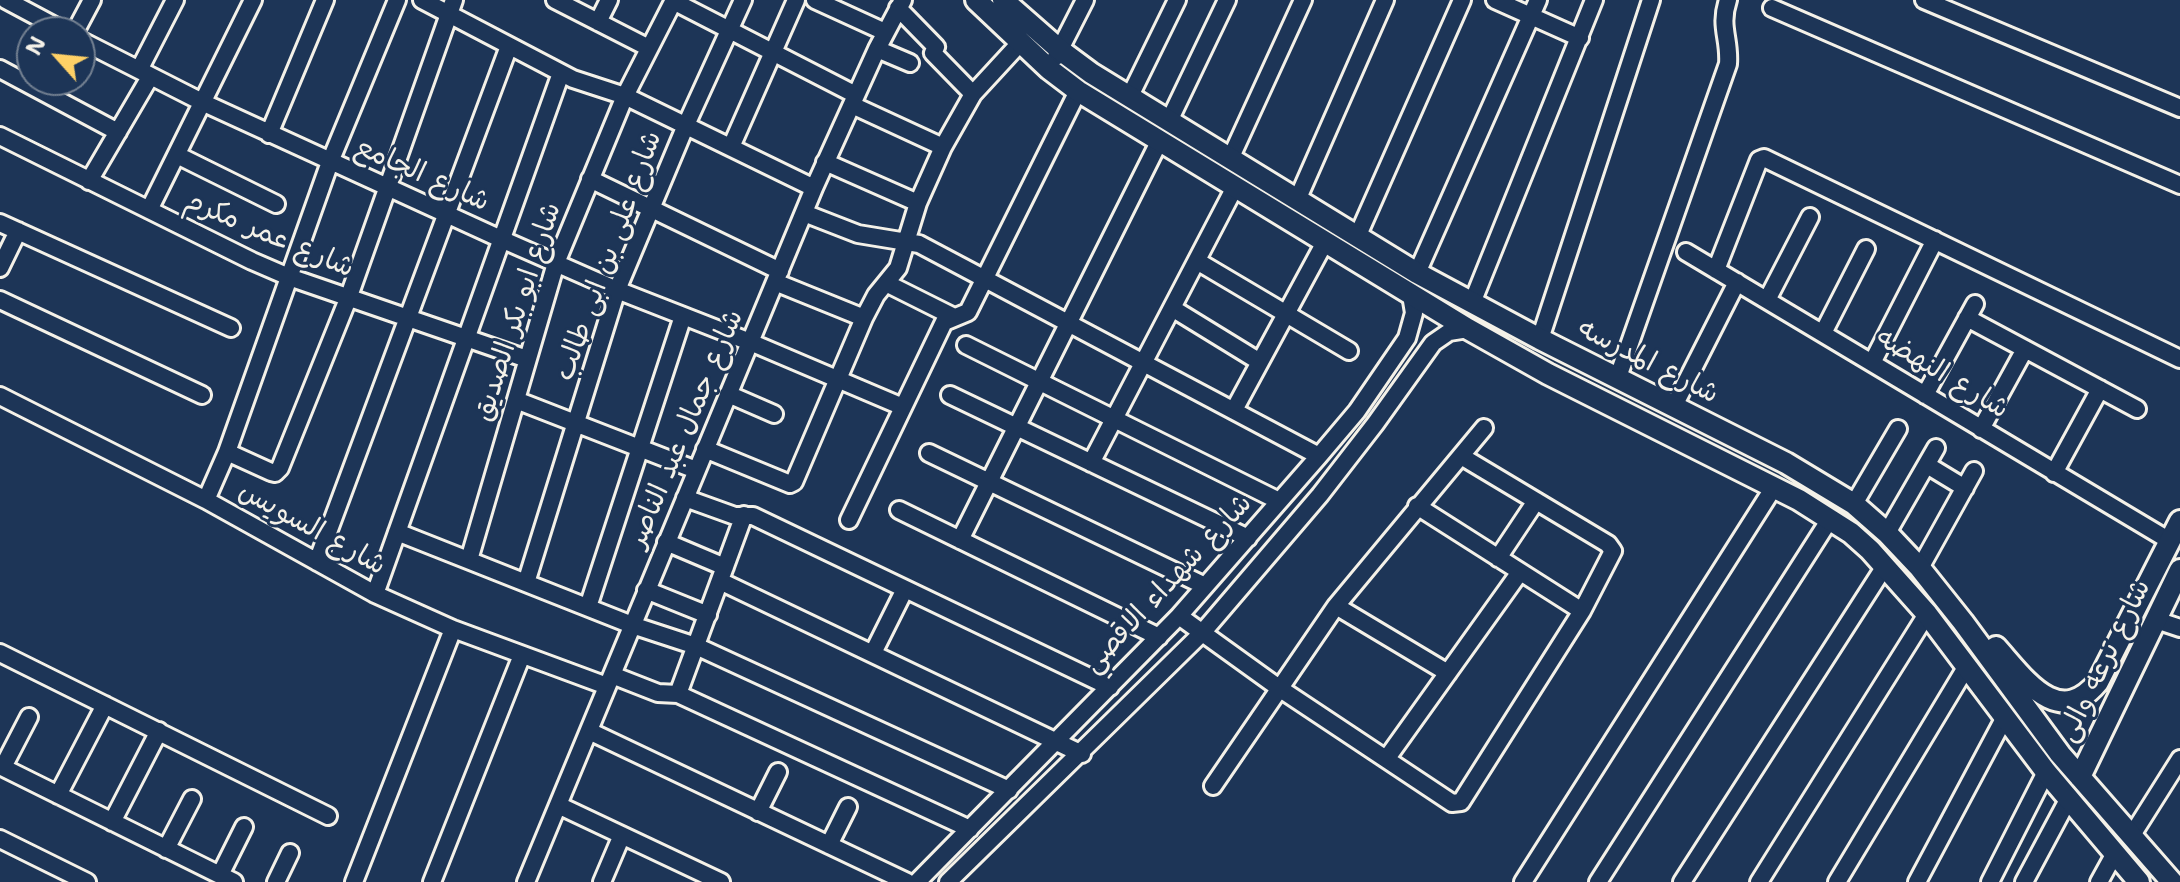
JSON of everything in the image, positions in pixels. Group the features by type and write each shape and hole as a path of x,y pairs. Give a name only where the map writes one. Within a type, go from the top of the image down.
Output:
{"main road":[{"name":"شارع المدرسه","path":"976,0 1049,69 1078,91 1411,295 1548,374 1774,487 1830,519 1870,550 1927,614 2046,772 2139,882"},
{"name":"شارع المدرسه","path":"1003,0 1091,73 1417,273 1812,477 1854,504 1920,568 2060,754 2172,882"},
{"path":"1799,500 1812,477"},
{"name":"شارع ترعه والى","path":"1963,622 1993,644 2044,696 2059,702 2075,700 2088,693 2098,682 2180,521"},
{"name":"شارع ترعه والى","path":"2080,777 2180,570"}],"street":[{"path":"6,0 36,16"},
{"path":"89,181 118,132 175,0"},
{"path":"149,210 253,0"},
{"path":"269,134 325,0"},
{"path":"206,500 227,452 330,162 397,0"},
{"path":"422,0 451,7 509,46 561,73 625,96 814,188"},
{"path":"555,0 649,48"},
{"path":"598,22 609,0"},
{"name":"شارع على بن ابى طالب","path":"526,583 617,290 686,125 743,0"},
{"path":"731,147 796,0"},
{"path":"815,0 885,32"},
{"path":"1049,69 1085,0"},
{"path":"1130,96 1177,0"},
{"path":"1170,119 1227,0"},
{"path":"1231,157 1303,0"},
{"path":"1298,198 1385,0"},
{"path":"1358,235 1462,0"},
{"path":"1495,0 1534,8 1580,38"},
{"path":"1472,303 1594,0"},
{"path":"1540,339 1651,0"},
{"path":"1618,377 1728,64 1728,43 1723,23 1728,0"},
{"path":"1924,0 2180,108"},
{"path":"673,1 773,52 943,147"},
{"name":"شارع ابو بكر الصديق","path":"469,560 556,263 625,96 673,1"},
{"path":"900,4 936,47 933,53 973,94"},
{"name":"شارع جمال عبد الناصر","path":"530,881 609,680 814,188 900,4"},
{"path":"227,452 271,472 278,472 389,189 451,7"},
{"path":"1417,273 1534,8"},
{"path":"1772,8 2180,185"},
{"path":"705,449 792,484 864,318 876,295 898,268 918,203 943,147 973,94 1020,43"},
{"path":"317,562 509,46"},
{"name":"شارع الجامع","path":"96,48 269,134 501,239 903,407"},
{"path":"877,49 910,63"},
{"path":"0,69 118,132"},
{"path":"375,594 561,73"},
{"path":"849,520 944,322 968,312 1078,91"},
{"name":"شارع عمر مكرم","path":"0,136 289,277 527,359"},
{"path":"960,540 1160,140"},
{"path":"177,155 276,204"},
{"path":"1716,270 1759,160 1769,159 2180,359"},
{"path":"825,162 918,203"},
{"path":"590,179 864,318"},
{"path":"1091,463 1235,187"},
{"path":"804,213 858,234 919,244 1319,456"},
{"path":"1767,300 1810,217"},
{"path":"0,223 231,328"},
{"path":"0,268 18,231"},
{"path":"1872,363 1935,240"},
{"path":"1234,410 1325,242"},
{"path":"1823,333 1866,249"},
{"name":"شارع النهضه","path":"1686,252 2170,541"},
{"path":"1197,261 1349,351"},
{"path":"1674,406 1737,282"},
{"path":"886,283 954,317"},
{"name":"شارع شهداء الاقصي","path":"917,882 1179,616 1357,411 1407,338 1414,321 1411,295"},
{"path":"0,300 202,395"},
{"path":"1172,308 1260,362"},
{"path":"1925,395 1971,311 2025,349 2137,409"},
{"path":"588,607 683,316"},
{"name":"شارع شهداء الاقصي","path":"948,882 1082,754 1202,633 1320,495 1433,343 1449,332 1468,329"},
{"path":"966,345 1279,501"},
{"path":"1981,429 2025,349"},
{"path":"2054,473 2100,389"},
{"path":"728,394 774,414"},
{"path":"950,395 1248,538"},
{"name":"شارع السويس","path":"0,396 206,500 375,594 453,629 522,655 663,694 678,694 970,829"},
{"path":"516,400 696,470"},
{"path":"1213,786 1336,606 1484,428"},
{"path":"1854,504 1898,429"},
{"path":"1887,533 1936,448"},
{"path":"929,453 1205,586"},
{"path":"1179,616 1279,688 1452,803 1461,802 1582,611 1613,551 1608,544 1461,456"},
{"path":"1927,465 1965,488"},
{"path":"1920,568 1974,471"},
{"path":"1523,882 1774,487"},
{"path":"685,498 730,515 753,516 1110,687"},
{"path":"1498,558 1536,501"},
{"path":"1417,506 1582,611"},
{"path":"899,510 1159,637"},
{"path":"678,694 744,515"},
{"path":"1598,882 1830,519"},
{"path":"397,532 632,625 696,646 1009,790"},
{"path":"666,542 873,653 1082,754"},
{"path":"1682,882 1885,566"},
{"path":"1387,758 1520,572"},
{"path":"873,653 905,589"},
{"path":"646,590 708,615"},
{"path":"1336,606 1448,673"},
{"path":"1759,882 1927,614"},
{"path":"2156,620 2180,628"},
{"path":"354,882 453,629"},
{"path":"0,653 328,816"},
{"path":"432,882 522,655"},
{"path":"1837,882 1967,666"},
{"path":"58,795 105,705"},
{"path":"29,717 2,766 58,795 227,878 244,827"},
{"path":"1917,882 2005,717"},
{"path":"112,822 159,731"},
{"path":"589,731 907,882"},
{"path":"2132,835 2180,759"},
{"path":"758,812 778,772"},
{"name":"شارع ترعه والى","path":"1990,882 2046,772"},
{"path":"2024,882 2069,798"},
{"path":"166,849 192,799"},
{"path":"558,805 721,882"},
{"path":"829,845 848,807"},
{"path":"602,882 622,835"},
{"path":"0,839 87,882"},
{"path":"276,882 290,853"},
{"path":"2099,882 2115,853"}]}
